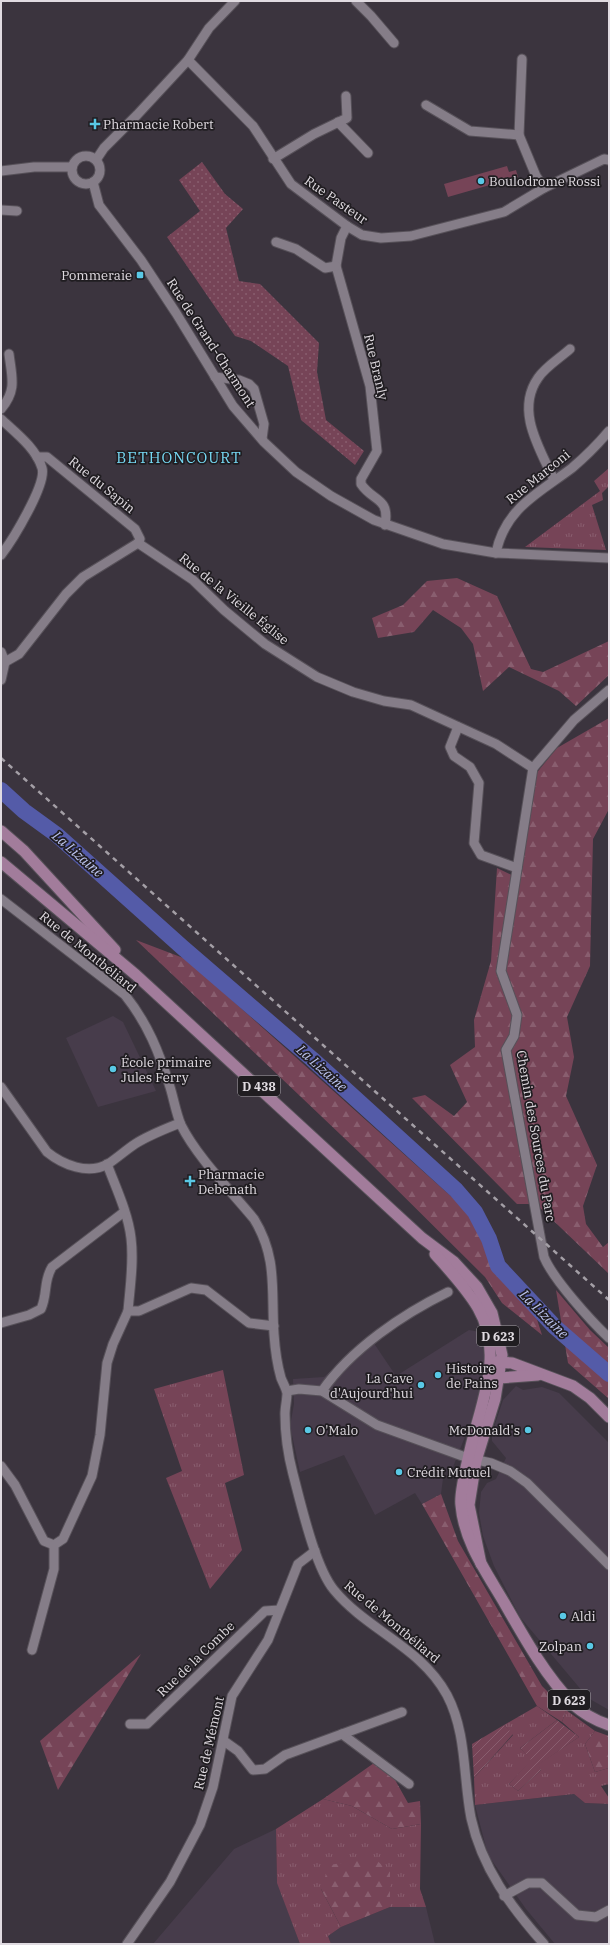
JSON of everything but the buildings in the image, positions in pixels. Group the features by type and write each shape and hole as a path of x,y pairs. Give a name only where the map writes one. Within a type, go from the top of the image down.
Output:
{"main road":[{"path":"1,831 24,851 84,915 136,975"},
{"name":"D 438","path":"1,862 136,975 422,1238"},
{"name":"D 623","path":"422,1238 478,1308 489,1335 497,1362 460,1504 470,1543 525,1639 553,1680 574,1705 599,1722 609,1725"},
{"path":"497,1362 512,1363 540,1375 556,1378 573,1386 590,1398 609,1417"},
{"path":"494,1377 540,1375"}],"street":[{"path":"96,160 104,148 188,60 210,28 235,1"},
{"path":"356,1 372,16 394,43"},
{"path":"522,59 519,135 536,176 544,188"},
{"name":"Rue Pasteur","path":"188,60 253,126 273,159 291,184 347,226 362,235 381,238 410,236 504,212 544,188 604,159 609,160"},
{"path":"273,159 314,134 347,118 346,96"},
{"path":"426,105 470,131 519,135"},
{"path":"338,122 368,153"},
{"path":"89,155 96,160 100,172 93,182 84,184 76,180 73,176 72,167 80,156 89,155"},
{"path":"1,171 16,168 72,167"},
{"name":"Rue de Grand-Charmont","path":"93,182 100,205 148,270 233,406 262,439 296,472 331,496 385,525 443,544 496,553 609,558"},
{"path":"1,210 17,211"},
{"name":"Rue Branly","path":"347,226 341,238 336,266 370,386 377,451 361,479 361,484 386,507 387,515 385,525"},
{"path":"276,242 296,249 325,268 336,266"},
{"path":"554,480 531,425 528,414 530,393 538,377 570,349"},
{"path":"1,410 10,397 13,384 9,354"},
{"path":"215,377 239,380 248,384 254,389 264,424 262,439"},
{"path":"1,419 37,457 43,470 42,484 1,555"},
{"name":"Rue Marconi","path":"496,553 498,540 512,515 524,502 573,467 609,431"},
{"name":"Rue du Sapin","path":"37,457 47,457 130,524 135,529 140,539 138,543"},
{"path":"5,662 19,654 66,594 84,577 138,543"},
{"name":"Rue de la Vieille Église","path":"138,543 193,580 224,610 264,644 317,677 353,692 411,705 496,744 533,768"},
{"path":"1,652 5,662 1,680"},
{"path":"533,768 574,720 609,690"},
{"path":"458,727 450,747 454,756 470,767 478,784 479,794 474,842 481,855 517,868"},
{"name":"Chemin des Sources du Parc","path":"533,768 501,971 517,1015 514,1036 506,1050 542,1252 546,1262 554,1274 598,1328 609,1338"},
{"name":"Rue de Montbéliard","path":"1,899 124,995 138,1012 149,1029 180,1123 190,1143 254,1219 261,1231 272,1263 274,1326 277,1358 287,1391 284,1411 285,1430 293,1472 315,1551 324,1573 333,1589 349,1604 422,1663 435,1676 447,1695 456,1715 461,1736 471,1818 478,1843 487,1865 504,1896 544,1944"},
{"path":"1,1087 47,1152 56,1159 74,1167 95,1168 107,1164 136,1143 180,1123"},
{"path":"54,1545 63,1539 92,1476 100,1434 108,1363 113,1344 128,1312 132,1257 131,1236 107,1164"},
{"path":"1,1323 29,1315 41,1308 46,1297 46,1278 52,1267 124,1212"},
{"path":"128,1312 139,1311 191,1288 206,1290 249,1323 274,1326"},
{"path":"322,1391 330,1379 352,1358 387,1329 422,1305 448,1292"},
{"path":"287,1391 298,1389 322,1391 377,1425 472,1460 491,1463 521,1478 609,1565"},
{"path":"1,1466 15,1485 44,1541 54,1545"},
{"path":"32,1650 54,1569 54,1545"},
{"name":"Rue de Mémont","path":"127,1944 170,1882 200,1825 213,1787 224,1741 232,1696 268,1640 298,1564 315,1551"},
{"name":"Rue de la Combe","path":"130,1724 147,1724 265,1611 279,1610"},
{"path":"224,1741 238,1751 253,1770 265,1769 285,1755 402,1712"},
{"path":"342,1734 409,1784"},
{"path":"504,1896 528,1883 542,1883 577,1915 596,1917 609,1910"}],"shaded area":[{"name":"École primaire Jules Ferry","path":"113,1016 123,1022 156,1091 98,1107 66,1038"},
{"path":"469,1330 480,1332 484,1355 482,1384 470,1424 453,1467 444,1471 441,1494 422,1504 415,1493 375,1515 344,1455 300,1472 290,1426 294,1404 293,1379 324,1377 369,1336 396,1376"},
{"path":"516,1386 523,1390 542,1387 559,1393 609,1443 609,1710 588,1698 520,1617 494,1566 483,1536 479,1513 481,1492 487,1483 496,1479 506,1458 492,1441 492,1433 503,1400"},
{"path":"574,1794 585,1803 609,1804 609,1944 555,1944 526,1909 488,1855 475,1805"},
{"path":"276,1829 277,1881 300,1944 153,1944 234,1849"},
{"path":"390,1907 426,1907 435,1944 331,1944 328,1936 341,1927"}],"green space":[{"path":"202,162 225,194 243,209 226,228 239,281 260,284 319,343 317,372 326,420 364,451 355,465 301,420 288,366 251,341 235,336 167,237 200,211 179,180"},
{"name":"Boulodrome Rossi","path":"507,166 509,172 516,170 518,177 448,197 444,184"},
{"path":"609,468 609,486 602,493 603,500 592,505 606,550 525,547 600,491 594,481"},
{"path":"457,578 497,596 531,669 543,672 609,641 609,675 576,706 559,691 509,667 483,691 473,644 461,628 433,610 414,632 378,638 372,618 403,605 427,581"},
{"path":"609,718 609,809 593,839 590,966 567,1017 574,1057 566,1096 597,1165 583,1206 586,1224 603,1247 609,1242 609,1274 536,1204 517,1204 412,1098 425,1095 454,1116 467,1102 450,1065 475,1047 474,1020 491,961 497,868 518,878 534,776 557,748"},
{"path":"136,940 186,959 463,1207 477,1228 489,1261 501,1279 535,1313 542,1335 502,1303 485,1277 362,1155"},
{"path":"556,1290 590,1330 609,1348 609,1399 568,1363"},
{"path":"223,1370 244,1475 225,1483 242,1550 210,1589 166,1478 182,1471 154,1389"},
{"path":"441,1494 458,1541 542,1686 566,1710 562,1722 537,1706 422,1504"},
{"path":"141,1654 58,1790 40,1741"},
{"path":"537,1706 557,1720 520,1748 532,1760 509,1784 518,1791 541,1770 537,1765 579,1737 562,1722 566,1710 595,1731 585,1744 595,1772 609,1768 609,1784 601,1786 609,1798 609,1804 585,1803 574,1794 475,1805 474,1778 513,1735 504,1725"},
{"path":"557,1720 579,1737 538,1765 541,1770 518,1791 509,1784 531,1760 520,1748"},
{"path":"504,1725 513,1734 474,1778 472,1744"},
{"path":"595,1731 609,1736 609,1768 595,1772 585,1744"},
{"path":"374,1763 394,1778 408,1803 420,1801 421,1824 392,1829 352,1806 323,1799"},
{"path":"323,1799 352,1806 392,1829 421,1824 420,1889 426,1907 390,1907 390,1872 321,1889 341,1927 328,1936 331,1944 300,1944 277,1883 276,1829"},
{"path":"374,1858 390,1872 390,1907 341,1927 321,1889 329,1865"}],"waterway":[{"name":"La Lizaine","path":"1,790 24,811 57,835 182,947 312,1059 456,1190 475,1212 489,1239 498,1266 555,1327 609,1374"}],"railway":[{"path":"1,758 609,1300"}],"place":[{"name":"Pharmacie Robert","path":"95,124"},
{"name":"Boulodrome Rossi","path":"481,181"},
{"name":"Pommeraie","path":"140,275"},
{"name":"École primaire Jules Ferry","path":"113,1069"},
{"name":"Pharmacie Debenath","path":"190,1181"},
{"name":"Histoire de Pains","path":"438,1375"},
{"name":"La Cave d'Aujourd'hui","path":"421,1385"},
{"name":"O'Malo","path":"308,1430"},
{"name":"McDonald's","path":"528,1430"},
{"name":"Crédit Mutuel","path":"399,1472"},
{"name":"Aldi","path":"563,1616"},
{"name":"Zolpan","path":"590,1646"}],"district":[{"name":"BETHONCOURT","path":"179,457"}]}
